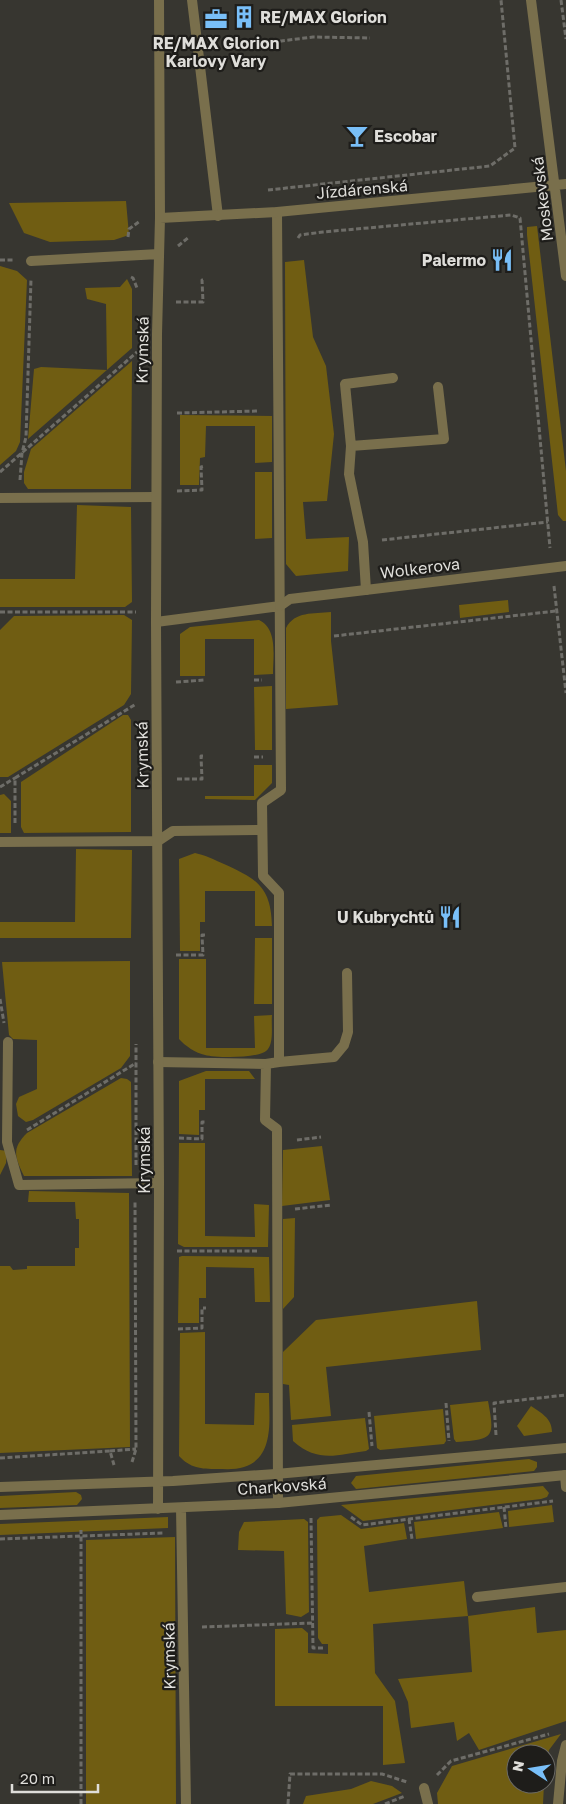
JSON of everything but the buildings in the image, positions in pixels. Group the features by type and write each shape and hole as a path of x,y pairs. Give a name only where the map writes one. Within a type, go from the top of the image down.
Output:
{"street":[{"name":"Krymská","path":"158,1510 159,1183 156,413 160,218 159,0"},
{"path":"192,0 218,216"},
{"name":"Moskevská","path":"531,0 561,185 566,276"},
{"name":"Jízdárenská","path":"160,218 278,212 561,185"},
{"path":"278,212 281,790 262,803 262,830 263,876 279,893 279,1062"},
{"path":"31,261 159,254"},
{"path":"366,590 363,542 348,474 351,446 345,384 393,378"},
{"path":"351,446 444,439 438,387"},
{"path":"0,498 156,497"},
{"name":"Wolkerova","path":"156,622 280,606 290,599 566,566"},
{"path":"0,842 158,842 173,831 262,830"},
{"path":"158,1062 266,1064 334,1057 344,1045 348,1032 347,973"},
{"path":"8,1042 4,1142 19,1184 159,1183"},
{"path":"266,1064 265,1120 277,1130 276,1474 278,1503"},
{"name":"Charkovská","path":"0,1487 276,1474 566,1448"},
{"path":"565,1475 566,1487"},
{"name":"Charkovská","path":"0,1516 278,1503 565,1475"},
{"name":"Krymská","path":"181,1508 186,1804"},
{"path":"477,1597 566,1587"},
{"path":"558,1804 562,1761 566,1745"},
{"path":"424,1788 428,1804"}],"path":[{"path":"263,191 490,166 515,148 501,0"},
{"path":"561,0 566,39"},
{"path":"265,43 313,37 370,38"},
{"path":"278,261 292,258 294,243 300,235 511,215 520,218 556,611 566,693"},
{"path":"18,498 22,453 26,437 31,261"},
{"path":"127,275 133,278 138,288 137,297"},
{"path":"173,302 202,302 202,280 205,280"},
{"path":"137,343 137,362"},
{"path":"0,472 137,352"},
{"path":"156,413 279,411"},
{"path":"174,491 202,490 201,467 205,466"},
{"path":"363,542 548,522"},
{"path":"136,602 136,621"},
{"path":"334,636 556,611"},
{"path":"0,612 136,612"},
{"path":"174,682 205,680"},
{"path":"136,695 136,714"},
{"path":"0,787 136,704"},
{"path":"173,778 202,779 201,756 205,756"},
{"path":"15,778 16,842"},
{"path":"173,956 203,955 202,935 205,935"},
{"path":"130,1465 136,1455 136,1038"},
{"path":"4,1142 136,1064"},
{"path":"173,1138 202,1139 202,1122 205,1122"},
{"path":"277,1212 331,1205"},
{"path":"159,1251 277,1251"},
{"path":"172,1329 202,1328 202,1308 206,1308"},
{"path":"497,1441 494,1403 566,1394"},
{"path":"446,1403 449,1446"},
{"path":"369,1412 373,1454"},
{"path":"0,1458 136,1449"},
{"path":"110,1451 115,1469"},
{"path":"504,1507 506,1528"},
{"path":"81,1512 81,1804"},
{"path":"311,1513 313,1648 324,1648"},
{"path":"409,1519 412,1539"},
{"path":"0,1539 182,1532"},
{"path":"184,1628 312,1623"},
{"path":"288,1804 290,1774 382,1774 424,1788 451,1761 556,1732"}],"shaded area":[{"path":"126,201 129,235 114,240 50,242 24,233 9,203"},
{"path":"537,226 566,471 566,521 563,521 558,515 527,235 527,227"},
{"path":"304,260 313,337 326,366 334,434 327,501 303,502 306,539 349,537 348,571 296,576 286,564 285,262"},
{"path":"0,266 17,271 27,280 20,442 16,451 0,465"},
{"path":"127,279 132,289 132,348 107,370 106,304 87,299 85,288 120,287"},
{"path":"132,361 131,489 28,489 24,483 24,472 31,449"},
{"path":"41,367 107,370 28,439 34,369"},
{"path":"180,415 272,416 272,462 255,463 255,426 206,426 205,457 200,458 199,485 180,485"},
{"path":"255,472 272,472 272,538 255,539"},
{"path":"77,505 131,507 132,602 125,607 0,607 0,579 75,579"},
{"path":"508,600 509,612 460,618 459,605"},
{"path":"331,612 331,641 338,705 286,709 286,628 299,616"},
{"path":"124,615 132,620 131,694 124,705 8,777 0,777 0,630 14,616"},
{"path":"259,620 265,624 272,636 274,651 273,674 254,675 254,639 205,639 205,676 180,676 180,634 190,627"},
{"path":"272,686 272,750 255,750 254,687"},
{"path":"123,715 128,715 131,720 131,832 24,833 21,827 21,782"},
{"path":"254,765 272,765 272,783 255,800 205,799 205,796 254,796"},
{"path":"4,794 11,801 11,833 0,833 0,795"},
{"path":"76,849 132,850 131,938 0,938 0,922 75,922"},
{"path":"195,853 235,869 260,886 269,902 272,926 255,926 255,891 205,891 205,922 200,922 200,951 180,951 179,859"},
{"path":"255,938 272,938 272,1004 254,1004"},
{"path":"179,959 206,959 206,1048 255,1048 254,1016 272,1015 272,1037 268,1049 257,1055 219,1057 198,1053 181,1042 179,1039"},
{"path":"130,961 130,1056 121,1068 33,1120 26,1122 18,1116 16,1104 19,1097 37,1089 37,1040 13,1039 9,1035 2,962"},
{"path":"206,1071 249,1071 255,1079 205,1079 205,1110 199,1110 199,1135 179,1134 179,1081"},
{"path":"121,1078 131,1082 132,1176 24,1176 18,1164 16,1153 19,1144 27,1133"},
{"path":"179,1143 205,1143 205,1236 255,1237 254,1204 269,1205 268,1247 184,1247 178,1244"},
{"path":"322,1146 330,1200 282,1206 283,1150"},
{"path":"0,1150 7,1151 6,1163 0,1175"},
{"path":"29,1191 129,1193 130,1447 0,1453 0,1266 10,1266 13,1270 27,1269 27,1266 75,1266 75,1248 79,1248 79,1219 76,1219 75,1202 28,1202"},
{"path":"295,1218 294,1297 283,1309 283,1219"},
{"path":"179,1257 269,1257 270,1302 255,1302 254,1268 206,1267 206,1298 199,1298 199,1323 178,1323"},
{"path":"477,1301 481,1350 326,1367 331,1416 291,1420 289,1385 283,1384 283,1352 316,1320"},
{"path":"205,1332 205,1424 254,1425 255,1393 269,1393 269,1425 266,1446 254,1462 241,1468 201,1468 187,1463 179,1456 180,1333"},
{"path":"488,1401 491,1423 489,1434 478,1440 456,1442 450,1405"},
{"path":"531,1406 548,1419 552,1432 524,1436 517,1426"},
{"path":"443,1409 446,1441 444,1444 380,1450 377,1448 374,1416"},
{"path":"365,1418 369,1449 366,1451 328,1456 319,1455 302,1448 293,1441 292,1425"},
{"path":"529,1459 537,1462 537,1467 534,1471 356,1489 351,1483 356,1476"},
{"path":"543,1486 549,1493 547,1497 541,1499 363,1521 341,1505"},
{"path":"76,1492 81,1495 82,1499 77,1505 0,1508 0,1496"},
{"path":"552,1505 554,1522 509,1527 508,1511"},
{"path":"499,1512 503,1528 416,1539 414,1522"},
{"path":"341,1515 361,1529 404,1523 407,1539 364,1546 369,1592 464,1581 468,1616 373,1624 375,1673 395,1701 405,1763 383,1765 383,1706 275,1706 275,1629 302,1628 308,1633 308,1653 328,1654 328,1644 322,1644 318,1638 317,1520 320,1517"},
{"path":"168,1517 168,1528 0,1535 0,1524"},
{"path":"304,1519 308,1522 309,1612 301,1617 286,1614 284,1551 238,1550 239,1532 244,1522"},
{"path":"175,1537 176,1804 86,1804 86,1540"},
{"path":"535,1607 537,1633 566,1630 566,1721 479,1750 469,1733 457,1741 454,1722 411,1728 408,1702 398,1679 472,1672 468,1616"},
{"path":"561,1734 554,1744 527,1744"},
{"path":"506,1750 506,1794 544,1794 543,1804 438,1804 437,1793 452,1766"},
{"path":"371,1781 392,1786 402,1793 373,1804 303,1804 306,1796 351,1789"}],"place":[{"name":"RE/MAX Glorion","path":"244,17"},
{"name":"RE/MAX Glorion Karlovy Vary","path":"216,19"},
{"name":"Escobar","path":"357,136"},
{"name":"Palermo","path":"502,260"},
{"name":"U Kubrychtů","path":"450,917"}]}
